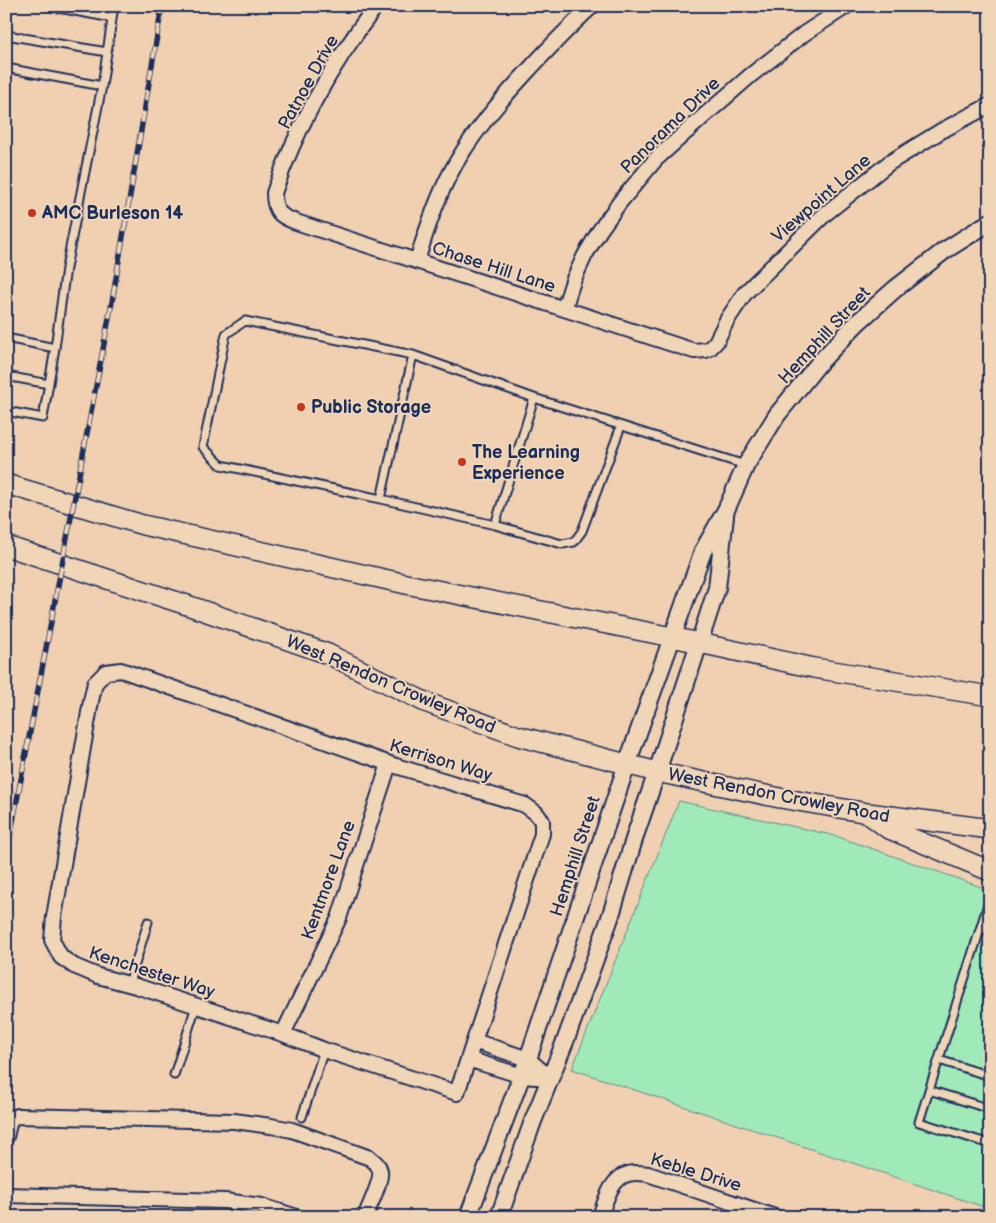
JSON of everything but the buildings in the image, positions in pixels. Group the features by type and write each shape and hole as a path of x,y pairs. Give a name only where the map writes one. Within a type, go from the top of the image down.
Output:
{"main road":[{"path":"6,484 143,525 406,584 672,637 814,668 990,696"},
{"name":"West Rendon Crowley Road","path":"6,546 328,654 425,702 518,736 657,772 780,798 868,813 990,829"},
{"path":"868,813 887,828 990,871"}],"street":[{"name":"Patnoe Drive","path":"276,208 274,192 308,113 332,69 376,6"},
{"path":"417,261 440,196 475,133 503,98 535,63 592,6"},
{"name":"Panorama Drive","path":"564,309 584,255 620,202 656,159 751,75 805,33 847,6"},
{"name":"Viewpoint Lane","path":"706,350 716,342 727,320 745,294 825,214 889,163 990,105"},
{"name":"Chase Hill Lane","path":"276,208 286,218 694,351 706,350"},
{"name":"Hemphill Street","path":"468,1217 528,1059 627,764 703,551 726,510 746,466 777,415 819,364 857,323 895,289 944,251 990,222"},
{"name":"Hemphill Street","path":"499,1217 533,1121 566,1040 610,918 717,588 726,510"},
{"name":"Kerrison Way","path":"106,672 121,670 389,764 525,805 536,813 542,821 542,834 457,1093"},
{"name":"Kenchester Way","path":"106,672 95,683 91,701 54,916 52,940 61,957 74,966 98,976 129,984 283,1034 324,1050 457,1093"},
{"name":"Kentmore Lane","path":"283,1034 338,918 389,764"},
{"path":"474,1041 528,1059 550,1078"},
{"path":"468,1059 522,1076 550,1078"},
{"path":"6,1137 12,1118 18,1116 234,1121 292,1130 370,1158 377,1164 380,1178 365,1217"},
{"name":"Keble Drive","path":"600,1217 614,1185 621,1177 636,1173 648,1174 775,1217"},
{"path":"6,1195 224,1201 262,1206 289,1215"}],"lane":[{"path":"48,6 112,18"},
{"path":"6,411 43,418 66,268 102,86 114,6"},
{"path":"6,35 107,52"},
{"path":"6,68 102,86"},
{"path":"621,426 582,531 574,542 562,544 495,525 221,466 202,447 226,334 245,320 413,356 534,398 746,466"},
{"path":"6,338 55,348"},
{"path":"381,499 413,356"},
{"path":"6,376 48,384"},
{"path":"495,525 534,398"},
{"path":"990,898 919,1122 990,1144"},
{"path":"129,984 148,922"},
{"path":"980,928 990,931"},
{"path":"174,1075 196,1006"},
{"path":"302,1117 324,1050"},
{"path":"939,1060 990,1076"},
{"path":"930,1090 990,1109"}],"green space":[{"path":"679,801 836,836 990,890 990,1209 572,1069"}],"railway":[{"path":"6,858 112,302 162,6"}],"place":[{"name":"AMC Burleson 14","path":"32,213"},
{"name":"Public Storage","path":"301,407"},
{"name":"The Learning Experience","path":"462,462"}]}
